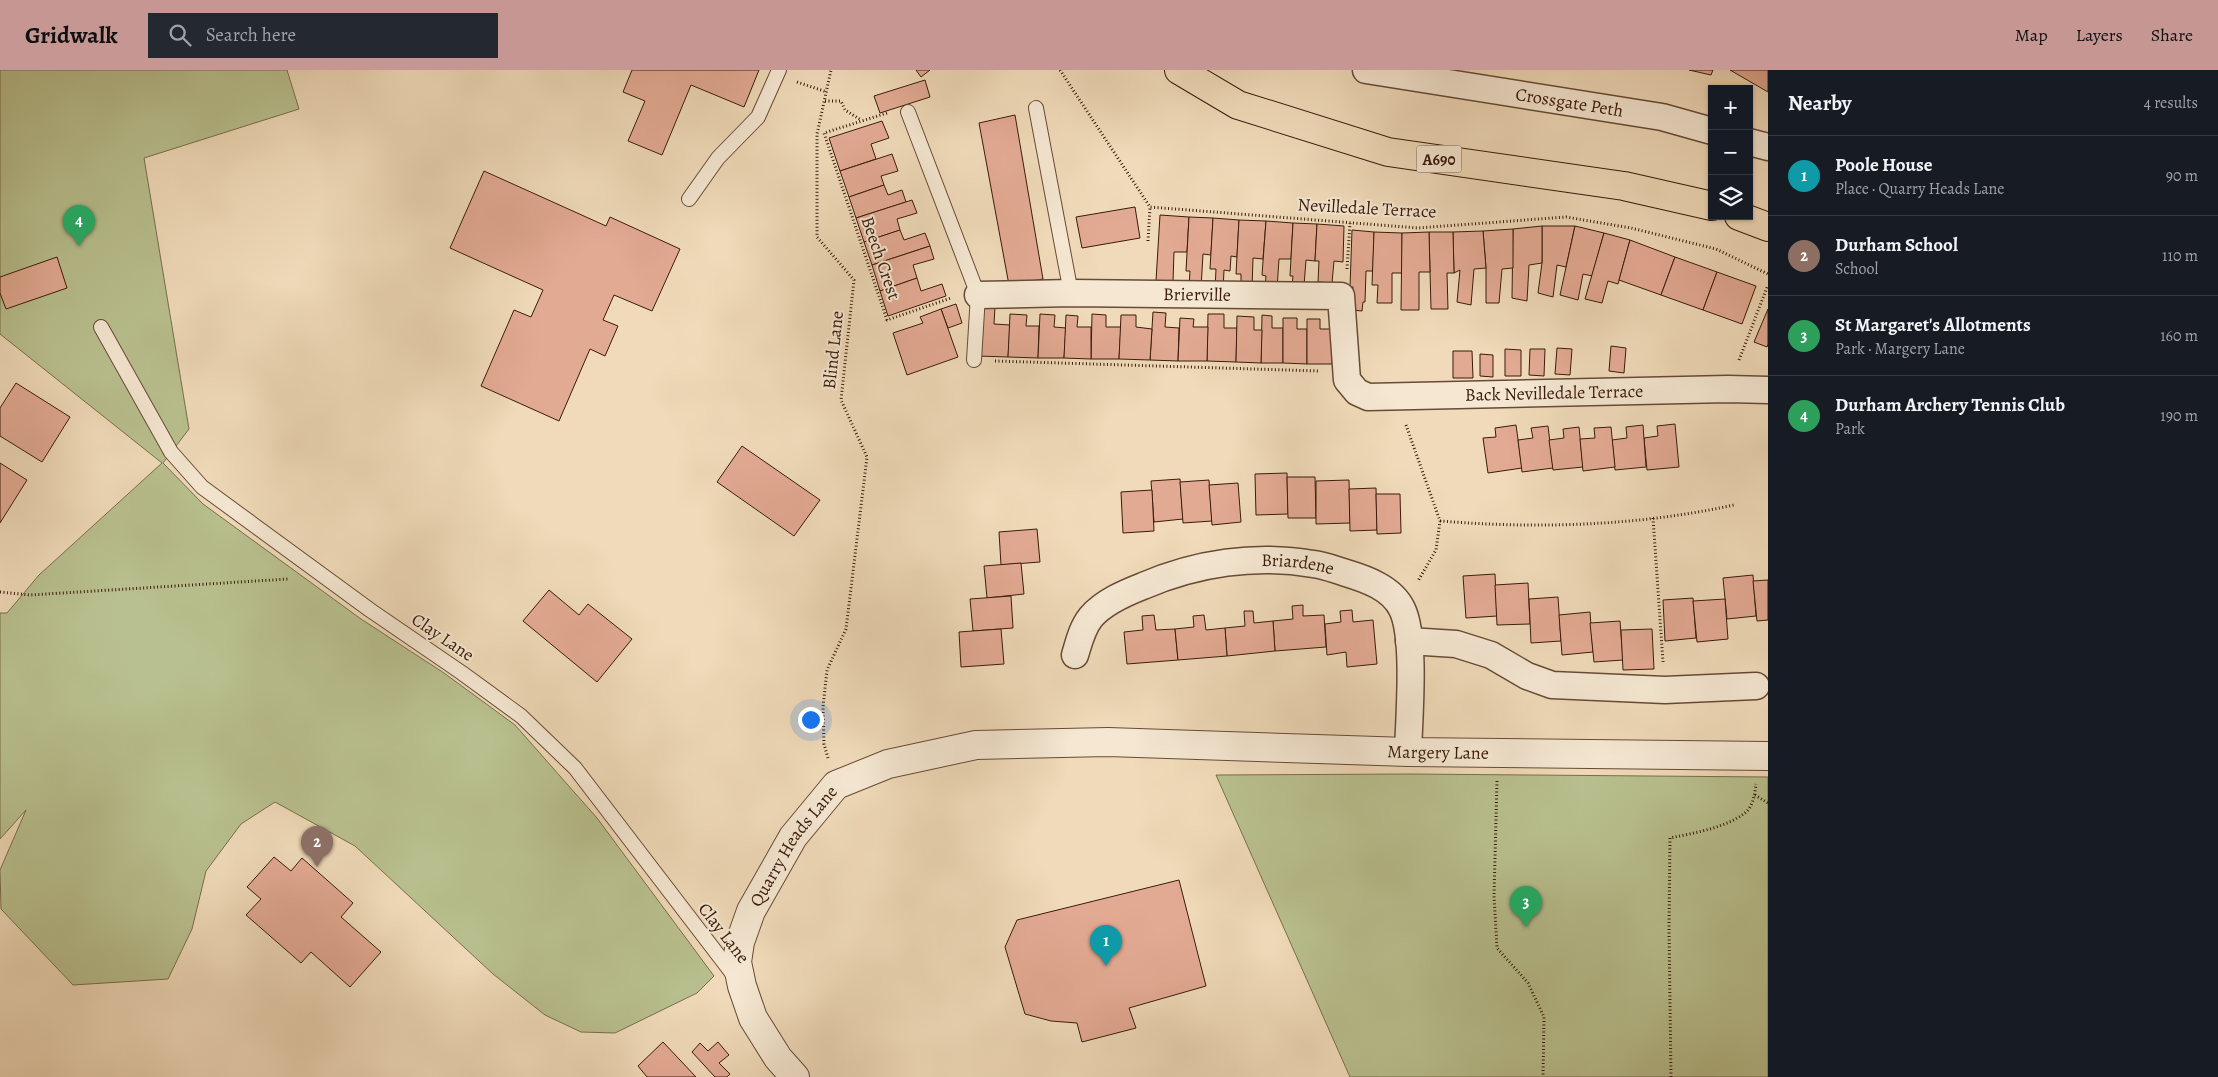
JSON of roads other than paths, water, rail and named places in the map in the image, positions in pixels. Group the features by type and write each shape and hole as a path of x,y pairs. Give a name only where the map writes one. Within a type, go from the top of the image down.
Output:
{"highway":[{"name":"A690","path":"1180,70 1238,105 1388,152 1624,186 1708,205"},
{"path":"1750,220 1768,227"}],"street":[{"name":"Crossgate Peth","path":"1366,70 1662,117 1708,130"},
{"path":"1753,143 1768,147"},
{"name":"Brierville","path":"968,295 1071,293 1341,296 1347,376"},
{"name":"Back Nevilledale Terrace","path":"1347,376 1357,392 1368,397 1728,389 1768,390"},
{"name":"Briardene","path":"1075,655 1081,635 1091,617 1111,601 1167,576 1211,564 1272,560 1314,564 1358,576 1385,589 1402,608 1409,641 1408,752"},
{"path":"1409,641 1456,644 1491,655 1527,676 1552,684 1665,690 1756,686"},
{"name":"Quarry Heads Lane","path":"795,1077 778,1058 753,1018 742,986 737,962 740,942 751,911 793,837 836,785 888,764 976,745 1108,742"},
{"name":"Margery Lane","path":"1108,742 1408,752 1763,756"}],"lane":[{"path":"689,199 718,158 758,117 779,70"},
{"path":"1036,108 1071,293"},
{"path":"908,112 968,295 974,360"},
{"name":"Clay Lane","path":"101,327 172,452 202,487 521,716 575,768 742,986"}],"place":[{"name":"Durham Archery Tennis Club","path":"79,246"},
{"name":"Durham School","path":"317,867"},
{"name":"St Margaret's Allotments","path":"1526,927"},
{"name":"Poole House","path":"1106,966"}]}
